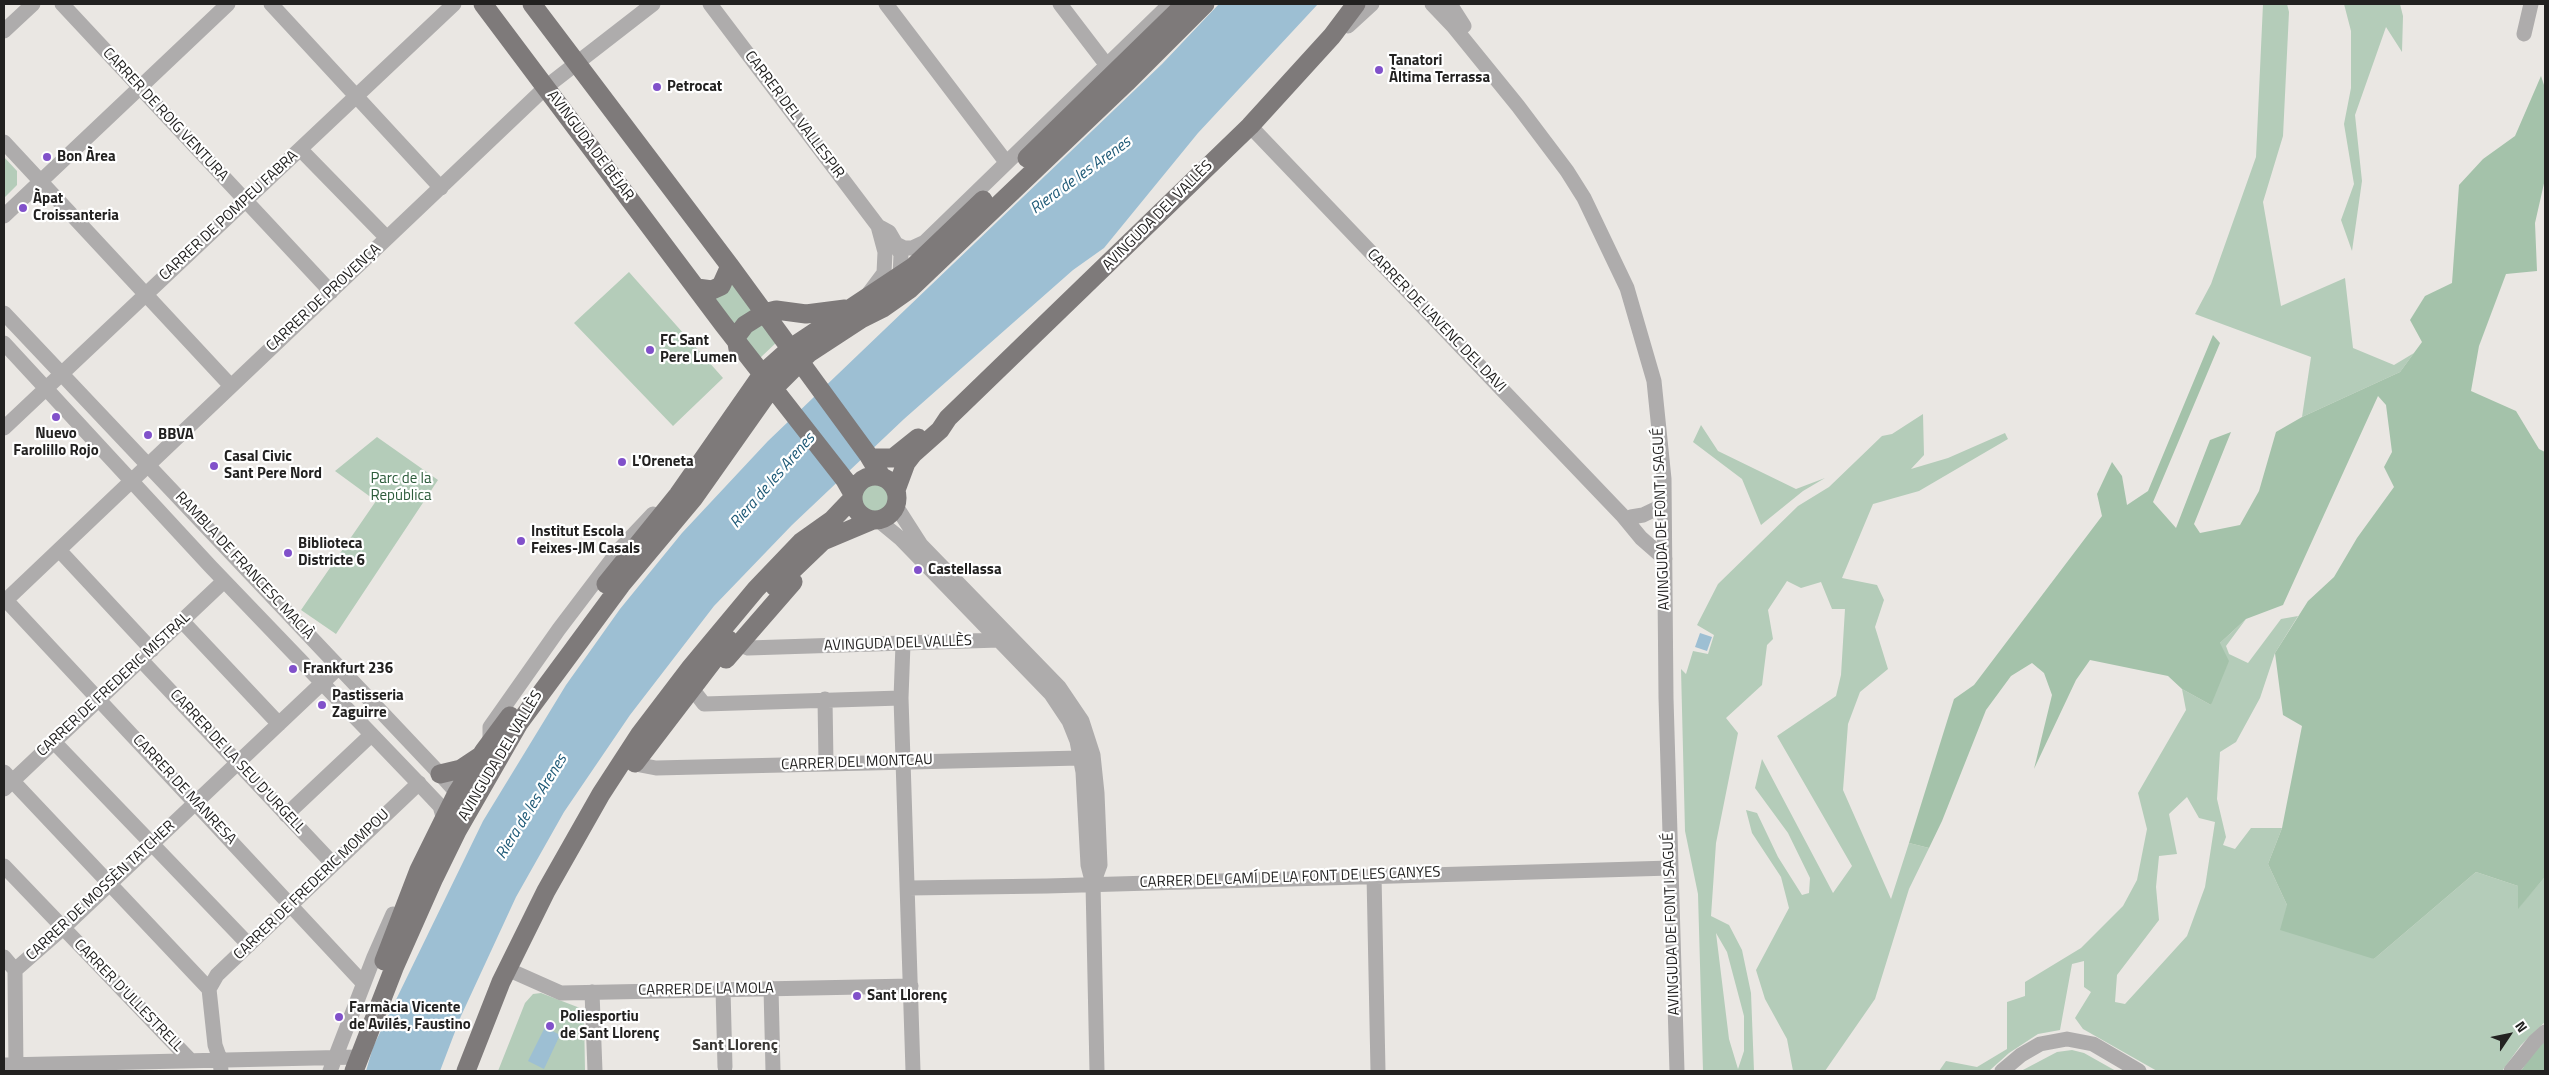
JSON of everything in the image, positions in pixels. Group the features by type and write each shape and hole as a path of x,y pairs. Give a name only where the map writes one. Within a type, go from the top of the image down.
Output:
{"main road":[{"name":"AVINGUDA DE BÉJAR","path":"483,4 733,338 790,406 850,491"},
{"path":"477,1071 513,971 559,890 641,765 733,635 791,570 823,541 889,516 890,487 795,354 770,312 750,293 532,4"},
{"name":"AVINGUDA DEL VALLÈS","path":"795,354 825,342 896,276 913,267 1110,70 1185,4"},
{"name":"AVINGUDA DEL VALLÈS","path":"345,1064 394,968 450,825 457,794 485,749 609,580 678,494 742,403 795,354 859,309 883,308 910,289 1204,4"},
{"name":"AVINGUDA DEL VALLÈS","path":"890,487 906,463 940,430 948,418 1250,126 1332,36 1356,4"},
{"path":"696,288 712,290 721,286 730,266"},
{"path":"733,338 745,325 770,312 806,314 859,309"},
{"name":"AVINGUDA DEL VALLÈS","path":"733,338 748,375 742,403"},
{"path":"818,386 816,366 825,342"},
{"name":"AVINGUDA DEL VALLÈS","path":"345,1064 419,870 543,688 621,585 693,500 743,428 769,380"},
{"name":"AVINGUDA DEL VALLÈS","path":"743,428 767,413 790,406"},
{"name":"AVINGUDA DEL VALLÈS","path":"890,487 893,458 934,426 948,418"},
{"path":"870,457 893,458"},
{"path":"466,1071 513,971 557,870 601,794 640,734 691,667 756,589 801,542 832,520 850,491 862,479 868,476 890,487"},
{"path":"850,491 861,515 876,520"},
{"path":"641,765 738,644 818,553 823,541"},
{"name":"AVINGUDA DEL VALLÈS","path":"440,774 461,769 485,749"}],"street":[{"path":"4,31 33,4"},
{"name":"CARRER DE ROIG VENTURA","path":"62,4 138,88 331,292"},
{"path":"4,216 228,4"},
{"path":"271,4 441,188"},
{"name":"CARRER DE POMPEU FABRA","path":"4,428 454,4"},
{"name":"CARRER DE PROVENÇA","path":"4,600 131,482 230,385 331,292 546,87 576,61 652,4"},
{"name":"CARRER DEL VALLESPIR","path":"710,4 878,226"},
{"path":"886,4 1006,162"},
{"path":"1060,4 1110,70"},
{"name":"AVINGUDA DEL VALLÈS","path":"896,276 925,242 1006,162 1110,70 1170,4"},
{"path":"1332,36 1346,28 1372,4"},
{"path":"2524,34 2531,4"},
{"name":"AVINGUDA DE FONT I SAGUÉ","path":"1439,5 1567,171 1584,198 1631,298 1654,381 1663,448 1666,698 1677,1071"},
{"name":"AVINGUDA DEL VALLÈS","path":"1110,70 1126,74 1164,38 1176,33"},
{"name":"AVINGUDA DEL VALLÈS","path":"1075,129 1082,119 1112,88 1110,70"},
{"name":"CARRER DE L'AVENC DEL DAVI","path":"1250,126 1626,516 1641,538 1665,559"},
{"path":"4,142 230,385"},
{"path":"300,149 387,238"},
{"path":"878,226 888,232 896,244 900,255 896,276"},
{"path":"859,309 884,273 885,252 878,226"},
{"path":"896,244 904,248 912,248 925,242"},
{"name":"RAMBLA DE FRANCESC MACIÀ","path":"4,313 457,794"},
{"name":"RAMBLA DE FRANCESC MACIÀ","path":"5,348 46,388 224,581 419,783 440,806 450,825"},
{"path":"890,487 921,545 1059,687 1082,721 1092,755 1097,793 1100,865 1093,884"},
{"path":"1626,516 1643,515 1664,506"},
{"name":"CARRER DE L'AVENC DEL DAVI","path":"1626,516 1644,529 1664,539"},
{"path":"876,520 901,539 999,640 1061,708 1072,728 1085,788 1088,865 1093,884 1097,1071"},
{"name":"CARRER DE LA SEU D'URGELL","path":"59,550 238,764 333,864"},
{"name":"CARRER DE FREDERIC MISTRAL","path":"7,781 54,742 224,581"},
{"name":"CARRER DE MANRESA","path":"4,600 99,699 363,983"},
{"path":"182,621 279,724"},
{"name":"AVINGUDA DEL VALLÈS","path":"738,644 748,648 999,640"},
{"path":"903,644 901,698 913,1071"},
{"name":"CARRER DE MOSSÈN TATCHER","path":"15,970 63,928 339,667"},
{"path":"696,695 704,704 901,698"},
{"path":"825,699 826,763"},
{"path":"286,815 371,734"},
{"path":"54,742 249,945"},
{"name":"CARRER DEL MONTCAU","path":"641,765 772,766 826,763 1080,758"},
{"path":"7,781 109,884 209,990 215,1044 220,1065"},
{"name":"CARRER DE FREDERIC MOMPOU","path":"209,990 217,976 419,783"},
{"name":"CARRER D'ULLESTRELL","path":"4,866 190,1060"},
{"name":"CARRER DEL CAMÍ DE LA FONT DE LES CANYES","path":"908,888 1671,868"},
{"name":"AVINGUDA DEL VALLÈS","path":"345,1064 363,983 398,906 419,870"},
{"path":"1374,875 1378,1071"},
{"path":"4,958 15,970 12,1067 190,1060 220,1065 345,1064"},
{"name":"CARRER DE LA MOLA","path":"513,971 561,993 592,992 683,995 724,990 771,988 911,986"},
{"path":"771,988 773,1071"},
{"path":"724,990 724,1067"},
{"path":"592,992 595,1071"},
{"path":"2511,1071 2535,1041 2545,1032"},
{"path":"2002,1071 2021,1055 2040,1044 2067,1039 2094,1044 2139,1071"}],"green space":[{"path":"2263,4 2287,4 2289,12 2283,136 2263,202 2281,306 2345,278 2353,348 2394,365 2414,353 2400,372 2302,417 2311,357 2195,314 2211,284 2256,157"},
{"path":"2344,4 2400,4 2403,16 2402,52 2386,27 2355,115 2362,181 2352,251 2341,220 2354,184 2344,124 2351,88 2351,31"},
{"path":"2541,76 2545,88 2545,179 2535,223 2537,271 2506,274 2479,346 2471,391 2516,411 2539,449 2545,452 2545,877 2518,909 2518,886 2476,872 2374,959 2280,930 2287,905 2268,864 2282,828 2302,726 2283,715 2275,653 2308,601 2334,577 2357,538 2394,487 2384,467 2392,452 2386,405 2378,396 2283,605 2246,619 2220,643 2229,661 2211,705 2182,689 2168,676 2090,660 2076,680 2034,769 2052,695 2044,673 2032,663 2011,676 1986,710 1942,821 1929,848 1909,843 1954,699 1974,685 2102,516 2097,494 2112,462 2122,476 2127,505 2148,491 2213,335 2220,343 2153,502 2176,528 2210,440 2231,432 2194,524 2200,533 2240,525 2259,491 2276,432 2302,417 2400,372 2422,342 2410,320 2425,296 2452,283 2459,185 2483,159 2515,136"},
{"path":"4,157 17,171 17,185 4,198"},
{"name":"FC Sant Pere Lumen","path":"629,272 723,378 673,426 574,323"},
{"path":"733,278 755,310 734,325 710,294"},
{"path":"761,324 778,341 760,358 747,343 746,333"},
{"path":"1923,414 1924,455 1911,469 1948,458 2005,433 2008,439 1919,491 1873,504 1842,578 1877,585 1884,600 1875,627 1888,669 1860,692 1848,724 1843,790 1891,899 1909,843 1929,848 1909,889 1875,999 1825,1071 1793,1071 1787,1039 1765,999 1756,970 1789,908 1781,877 1752,833 1746,810 1757,813 1778,857 1802,895 1809,893 1810,878 1788,833 1755,788 1762,759 1833,893 1852,866 1777,736 1836,696 1841,675 1845,609 1832,609 1821,582 1801,588 1787,581 1768,610 1773,639 1767,645 1762,685 1726,718 1738,733 1716,843 1711,916 1729,925 1742,950 1751,993 1754,1071 1703,1071 1698,894 1685,831 1681,669 1686,674 1693,651 1708,654 1714,635 1697,625 1718,584 1798,506 1829,487 1882,436 1892,434","holes":["1716,933 1727,952 1744,1016 1744,1051 1738,1069 1729,1039"]},
{"path":"1701,425 1718,451 1796,489 1825,478 1803,491 1761,525 1742,479 1693,442"},
{"name":"Parc de la República","path":"377,437 438,480 336,634 301,610 376,501 335,471"},
{"path":"875,482 881,483 886,487 890,492 890,504 886,509 881,513 875,514 869,513 864,509 860,504 859,498 860,492 864,487 869,483"},
{"path":"2298,616 2275,653 2260,698 2236,742 2220,752 2217,799 2226,837 2223,845 2235,849 2251,828 2282,828 2268,864 2287,905 2374,959 2476,872 2518,886 2518,908 2545,877 2545,1022 2521,1045 2502,1071 2157,1071 2083,1029 2075,1018 2091,992 2084,987 2084,961 2072,964 2060,1030 2038,1034 2009,1053 1989,1071 1939,1071 1946,1061 1977,1067 2007,1049 2007,1002 2025,996 2025,982 2081,948 2123,906 2137,880 2147,829 2138,793 2186,710 2182,689 2211,705 2220,643 2246,619 2226,646 2229,654 2248,663 2281,619","holes":["2187,797 2199,818 2215,822 2205,887 2187,936 2125,1004 2115,1002 2117,975 2159,920 2156,887 2159,856 2177,854 2169,814"]},
{"name":"Poliesportiu de Sant Llorenç","path":"541,993 580,1008 584,1014 585,1071 498,1071 525,1003 533,994"},
{"path":"2545,1040 2545,1071 2521,1071 2534,1051"},
{"path":"2072,1050 2084,1053 2116,1071 2021,1071 2057,1052"}],"water":[{"name":"Riera de les Arenes","path":"1219,4 1318,4 1198,133 1104,248 1073,270 904,419 792,525 714,606 630,715 564,812 516,897 461,1016 440,1071 366,1071 373,1047 483,821 566,685 620,609 682,533 768,441 1162,64"},
{"path":"1700,633 1712,637 1707,651 1695,647"},
{"path":"545,1027 560,1035 544,1069 528,1061"}],"place":[{"name":"Tanatori Àltima Terrassa","path":"1379,70"},
{"name":"Petrocat","path":"657,87"},
{"name":"Bon Àrea","path":"47,157"},
{"name":"Àpat Croissanteria","path":"23,208"},
{"name":"FC Sant Pere Lumen","path":"650,350"},
{"name":"Nuevo Farolillo Rojo","path":"56,417"},
{"name":"BBVA","path":"148,435"},
{"name":"L'Oreneta","path":"622,462"},
{"name":"Casal Civic Sant Pere Nord","path":"214,466"},
{"name":"Institut Escola Feixes-JM Casals","path":"521,541"},
{"name":"Biblioteca Districte 6","path":"288,553"},
{"name":"Castellassa","path":"918,570"},
{"name":"Frankfurt 236","path":"293,669"},
{"name":"Pastisseria Zaguirre","path":"322,705"},
{"name":"Sant Llorenç","path":"857,996"},
{"name":"Farmàcia Vicente de Avilés, Faustino","path":"339,1017"},
{"name":"Poliesportiu de Sant Llorenç","path":"550,1026"}],"district":[{"name":"Sant Llorenç","path":"735,1046"}]}
